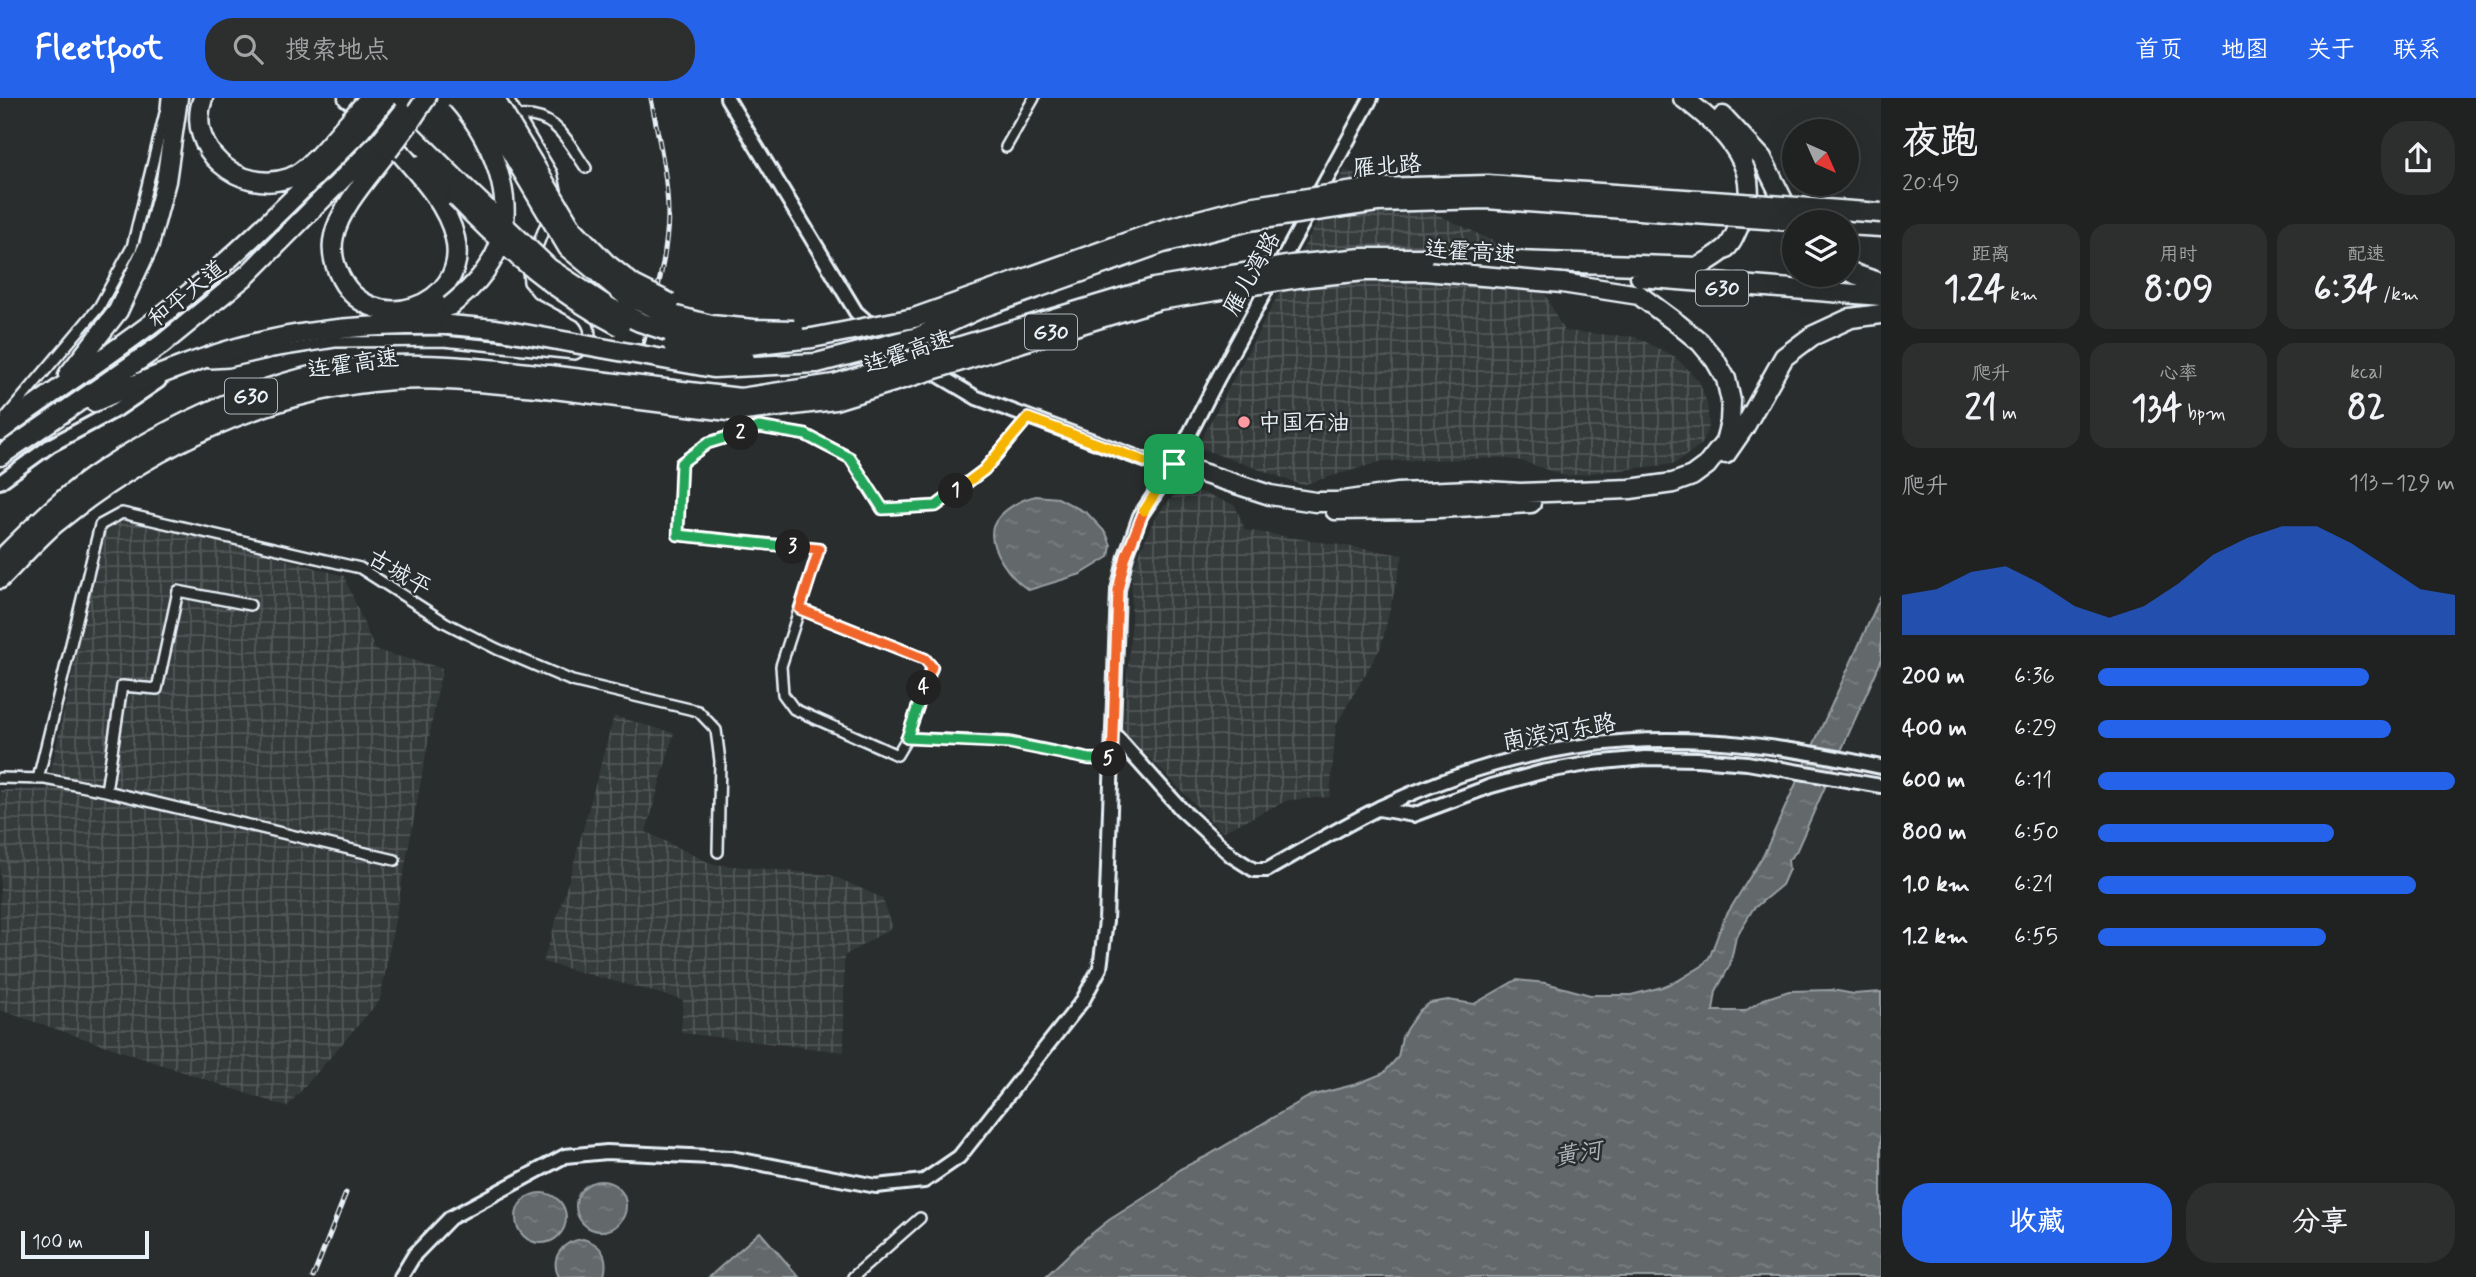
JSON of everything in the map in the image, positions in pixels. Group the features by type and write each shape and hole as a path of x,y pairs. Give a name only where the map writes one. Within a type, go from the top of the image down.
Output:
{"highway":[{"path":"204,98 199,118 205,144 212,157 223,167 242,177 272,182 291,178 304,168 355,107 387,98"},
{"path":"374,98 459,191 494,236 559,291 629,331 667,343 751,360 876,348"},
{"path":"355,107 383,141 437,199 456,239 453,272 444,286 420,306 390,312 373,307 352,295 342,281 332,253 334,236 339,221 383,141 409,111 426,98"},
{"path":"398,324 450,306 470,289 487,269 498,247 505,207 499,170 483,135 456,98"},
{"path":"475,98 489,115 568,248 626,296 669,314 711,325 754,330 853,330"},
{"path":"494,98 572,228 606,263 634,285 674,305 714,315 758,323 853,330"},
{"path":"1564,272 1699,267 1728,247 1746,213 1748,180 1740,154 1724,132 1683,98"},
{"path":"1702,98 1742,135 1762,158 1787,210"},
{"path":"59,387 149,245 166,181 176,101"},
{"name":"和平大道","path":"0,431 59,387 120,349 223,265 276,216 355,107"},
{"path":"383,141 459,191 549,268 610,308 640,323 673,333 741,346 812,338 853,330"},
{"name":"和平大道","path":"0,456 162,345 248,274 383,141"},
{"name":"雁北路","path":"853,330 914,318 1161,230 1248,206 1375,188 1488,185 1881,213"},
{"name":"雁北路","path":"876,348 919,337 981,308 1163,243 1249,220 1377,202 1486,199 1782,220"},
{"path":"1859,226 1881,227"},
{"name":"连霍高速","path":"0,579 54,525 111,481 170,446 291,397 392,380 548,382 740,398 834,384 1154,288 1292,265 1362,258 1423,258 1729,289 1881,308"},
{"name":"连霍高速","path":"0,560 44,516 102,470 160,436 229,404 289,382 340,369 390,365 445,366 736,412 835,400 1158,300 1285,279 1364,271 1564,272 1881,296"},
{"path":"1172,467 1270,495 1315,502 1337,502 1397,492 1481,490 1520,493 1642,488 1673,483 1692,476 1707,465 1725,442 1730,422 1731,401 1726,379 1715,360 1700,342 1639,295 1564,272"},
{"path":"1859,276 1881,284"},
{"path":"1172,467 1242,495 1304,509 1420,509 1667,494 1686,490 1727,453 1784,357 1812,336 1851,318 1881,314"},
{"path":"54,420 176,369 268,340 398,324 496,329 713,368 817,363 876,348"}],"main road":[{"path":"727,98 856,312 906,356 977,398 1144,461 1172,467"},
{"name":"雁儿湾路","path":"401,1277 415,1254 450,1218 565,1156 607,1152 731,1158 876,1186 924,1181 959,1157 1083,1000 1100,968 1106,921 1118,590 1140,516 1172,467 1371,98"},
{"path":"0,482 51,444 118,409 176,369"},
{"name":"南滨河东路","path":"1113,733 1181,809 1232,856 1254,870 1267,870 1379,808 1432,785 1485,767 1564,747 1644,739 1698,739 1751,743 1878,766"},
{"name":"南滨河东路","path":"1379,808 1413,815 1491,786 1567,767 1645,758 1747,763 1876,785"}],"street":[{"path":"194,364 228,362 335,342 443,341 575,354 581,351 589,340 586,321 582,316 537,292 529,282 528,270 557,195 552,173 507,98"},
{"path":"1006,147 1034,98"},
{"path":"518,116 541,117 551,122 586,168"},
{"path":"0,421 12,412 108,310"},
{"path":"800,609 925,659 932,667 907,738 897,755 794,709 783,694 782,666 800,609 819,549 678,535 681,463 708,443 759,427 806,435 850,458 883,509 936,506 984,470 1028,418"},
{"name":"古城平","path":"38,779 100,525 122,513 360,568 446,623 572,681 698,711 716,730 720,761 718,852"},
{"path":"106,791 122,686 157,689 178,591 250,605"},
{"path":"907,738 1009,743 1089,759 1112,760"},
{"path":"0,778 38,779 106,791 394,860"},
{"path":"853,1277 920,1218"}],"shaded area":[{"path":"1345,170 1526,257 1564,331 1636,337 1675,357 1699,381 1707,403 1709,426 1702,444 1674,464 1565,476 1522,461 1501,458 1383,461 1302,485 1197,447"},
{"path":"1182,485 1235,505 1245,530 1403,555 1381,647 1336,725 1330,797 1288,800 1222,832 1123,731 1131,627 1132,571 1154,519"},
{"path":"107,514 130,515 344,576 375,650 442,668 380,1000 287,1107 0,1010 0,790 47,789"},
{"path":"614,716 674,733 646,832 712,864 831,875 882,898 893,927 844,956 844,1052 681,1033 683,1000 543,962 571,873"}],"water":[{"path":"1036,496 1058,498 1087,513 1106,533 1111,545 1109,557 1081,574 1029,590 1022,585 997,554 992,535 993,527 1000,516 1011,507"},
{"name":"黄河","path":"1881,596 1881,661 1796,852 1788,860 1789,869 1782,885 1753,909 1736,937 1730,965 1716,991 1713,1011 1745,1011 1764,999 1789,991 1832,990 1854,994 1881,992 1881,1277 1045,1277 1085,1239 1109,1220 1161,1187 1180,1169 1310,1096 1357,1084 1384,1073 1398,1057 1402,1037 1407,1028 1420,1010 1430,1003 1448,1000 1474,1004 1516,980 1546,983 1590,995 1631,995 1662,987 1702,966 1710,956 1724,919 1764,854"},
{"path":"601,1181 619,1188 626,1206 619,1224 601,1231 583,1224 576,1206 583,1188"},
{"path":"541,1193 559,1200 566,1218 559,1236 541,1243 523,1236 516,1218 523,1200"},
{"path":"760,1232 799,1277 709,1277"},
{"path":"583,1239 595,1244 605,1257 604,1276 559,1277 556,1263 560,1251 569,1243"}],"railway":[{"path":"641,352 662,267 668,215 664,171 651,98"},
{"path":"313,1277 346,1193"}],"place":[{"name":"中国石油","path":"1244,422"}],"route":[{"path":"1028,418 1144,461 1174,464 1140,516 1118,590 1112,760 1089,759 1009,743 907,738 932,667 925,659 800,609 819,549 678,535 681,463 708,443 759,427 806,435 850,458 883,509 936,506 984,470 1028,418"}]}
